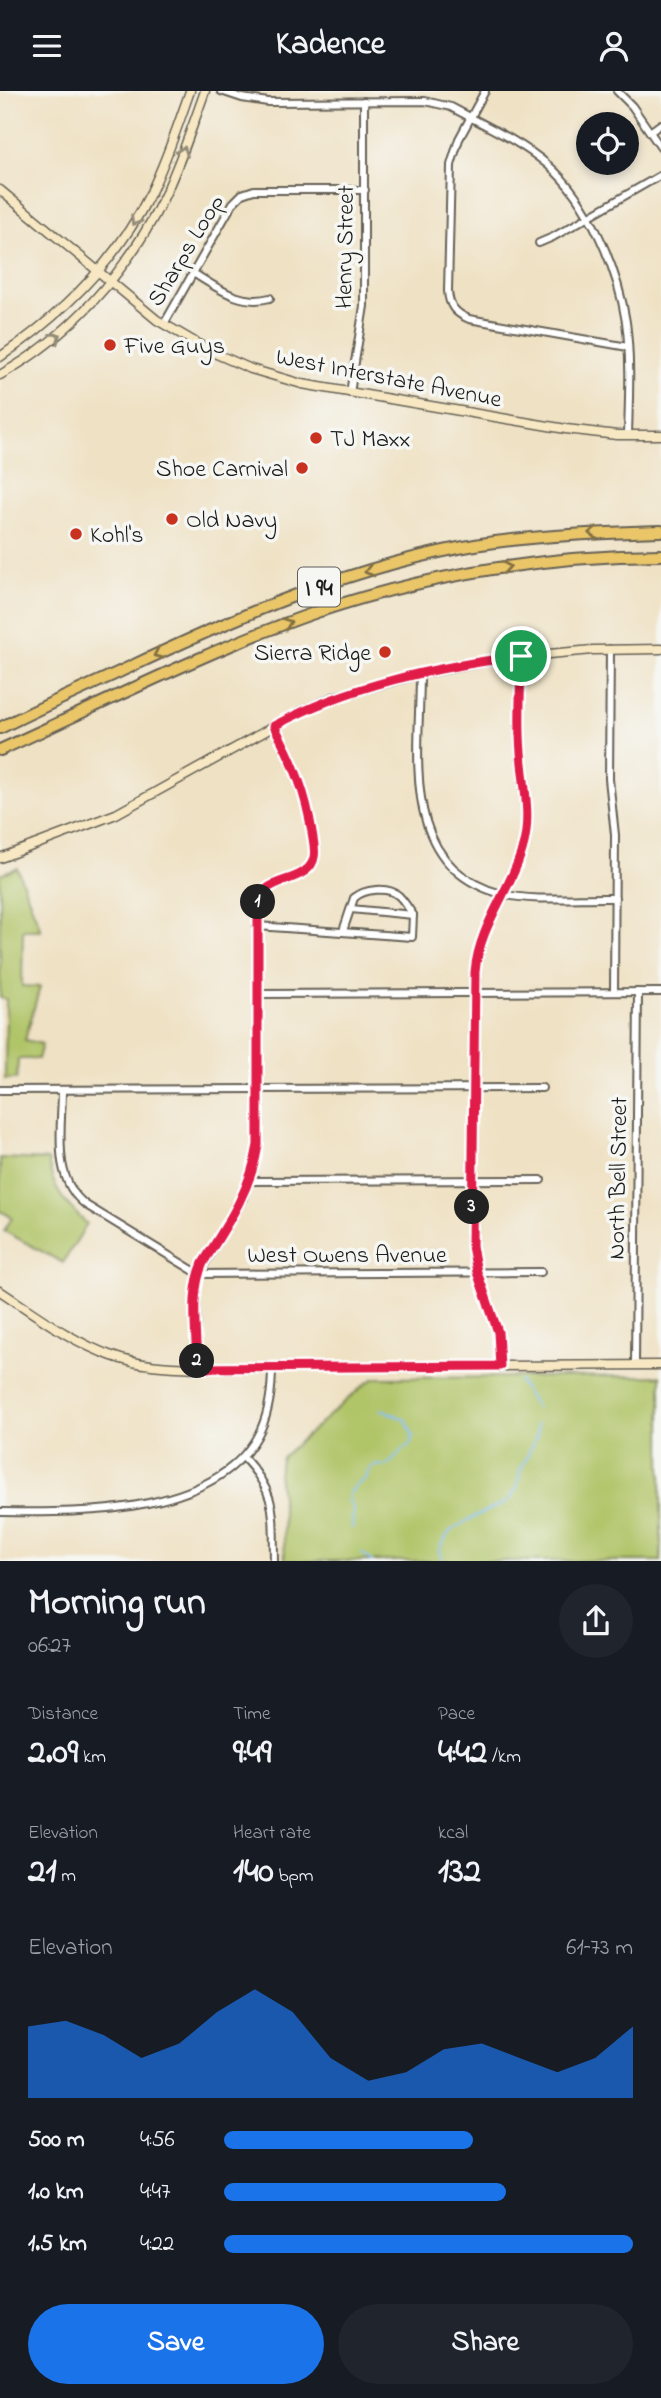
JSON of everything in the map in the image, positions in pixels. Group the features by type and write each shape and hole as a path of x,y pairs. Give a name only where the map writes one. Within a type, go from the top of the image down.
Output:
{"highway":[{"name":"I 94","path":"0,727 249,613 341,579 398,562 479,544 569,534 661,531"},
{"name":"I 94","path":"0,750 209,655 316,613 380,593 436,579 551,561 661,555"},
{"path":"0,758 209,655"}],"street":[{"path":"0,357 51,320 99,272 127,234 151,193 190,91"},
{"path":"0,375 22,363 65,330 109,282 132,251 161,203 205,91"},
{"path":"221,91 250,100 268,102 432,101 471,118 525,148 551,167 570,188 589,217 618,287 628,347 628,435"},
{"path":"485,91 456,147 449,173 447,291 451,306 461,316 469,319 628,347"},
{"path":"617,91 632,106 661,148"},
{"name":"Henry Street","path":"350,393 365,306 364,101"},
{"path":"650,132 661,124"},
{"path":"539,243 661,175"},
{"name":"West Interstate Avenue","path":"0,190 109,282 164,324 212,352 251,369 350,393 566,429 661,435"},
{"name":"Sharps Loop","path":"164,324 233,202 242,194 254,190 365,190"},
{"path":"193,273 238,298 256,301 270,299"},
{"path":"0,858 116,814 274,726 334,697 420,674 521,656 610,649 661,649"},
{"path":"610,649 608,773 615,829 614,992"},
{"path":"500,1366 498,1332 477,1272 472,1246 474,992 477,952 519,857 527,826 520,747 521,656"},
{"path":"420,674 419,789 425,824 436,846 453,866 475,882 502,894 523,897 615,898"},
{"path":"197,1368 196,1292 199,1274 239,1205 249,1181 258,1145 258,902 270,886 307,870 315,853 303,788 274,726"},
{"path":"257,926 412,937 413,915 399,895 370,890 358,894 343,931"},
{"path":"351,909 413,915"},
{"name":"North Bell Street","path":"635,1365 638,992"},
{"path":"258,994 661,992"},
{"path":"0,1090 542,1088"},
{"path":"62,1090 62,1167 72,1192 86,1205 199,1274"},
{"path":"249,1181 541,1180"},
{"name":"West Owens Avenue","path":"199,1274 541,1272"},
{"path":"0,1291 78,1340 106,1354 142,1364 197,1368 661,1365"},
{"path":"0,1512 97,1511 144,1504 211,1480 243,1457 261,1430 272,1389 272,1367"},
{"path":"243,1457 260,1476 272,1501 274,1561"}],"green space":[{"path":"17,868 41,930 23,930 22,986 40,987 25,1040 42,1044 38,1059 18,1059 17,1079 5,1079 6,999 0,998 0,874"},
{"path":"0,1158 48,1160 61,1196 87,1224 63,1263 4,1231 12,1217 0,1211"},
{"path":"661,1376 661,1561 285,1561 278,1473 282,1457 375,1378"}],"waterway":[{"path":"519,1381 537,1409"},
{"path":"352,1528 353,1507 349,1502 349,1494 366,1477 370,1468 377,1465 386,1466 409,1446 413,1436 406,1420 381,1409"},
{"path":"442,1561 439,1549 449,1532 508,1501 517,1488 520,1471 537,1436 537,1423"},
{"path":"362,1553 371,1561"}],"place":[{"name":"Five Guys","path":"110,345"},
{"name":"TJ Maxx","path":"316,438"},
{"name":"Shoe Carnival","path":"302,468"},
{"name":"Old Navy","path":"172,519"},
{"name":"Kohl's","path":"76,534"},
{"name":"Sierra Ridge","path":"385,652"}],"route":[{"path":"521,656 520,747 527,811 526,834 519,857 484,932 477,952 475,972 472,1246 477,1272 498,1332 500,1366 197,1368 196,1292 199,1274 243,1198 258,1145 258,902 260,895 273,884 310,867 314,857 310,816 303,788 274,726 323,702 391,681 452,667 521,656"}]}
